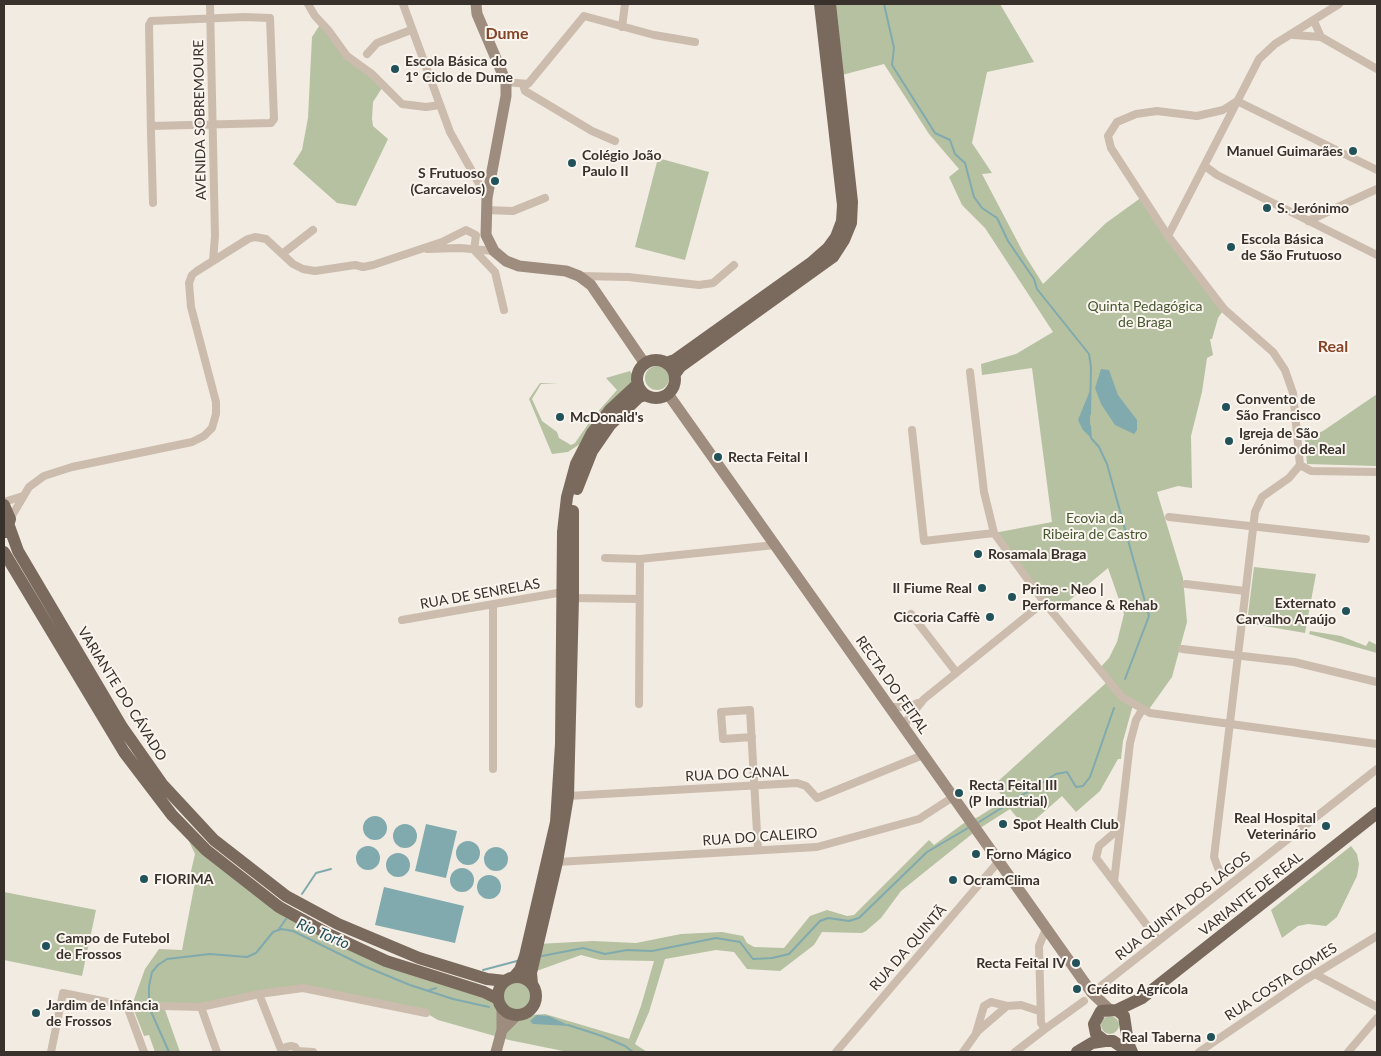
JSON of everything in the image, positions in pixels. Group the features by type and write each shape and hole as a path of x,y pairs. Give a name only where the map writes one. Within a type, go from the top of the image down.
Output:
{"main road":[{"path":"646,395 638,384 638,373 645,364 656,360 666,363 675,360 811,263 828,248 836,237 842,221 843,205 820,4"},
{"path":"674,374 680,367 833,257 844,240 851,223 852,202 830,4"},
{"path":"638,384 600,422 576,464 567,497 563,532 568,595 568,796 557,862 531,973 536,996 533,1007 524,1014 516,1016 500,1004 498,992 520,970 525,956 556,822 561,744 568,595 572,512 578,483 592,451 610,425 639,397 646,395 657,398 668,394 674,385 674,374 666,363"},
{"name":"VARIANTE DO CÁVADO","path":"4,503 8,526 18,551 125,733 168,792 214,840 286,896 338,924 420,958 487,978 510,979"},
{"name":"VARIANTE DO CÁVADO","path":"4,552 124,752 172,815 206,850 279,907 330,935 386,961 484,992 500,1004"},
{"name":"VARIANTE DE REAL","path":"1113,1010 1142,998 1377,813"},
{"path":"510,979 524,978 532,984"},
{"name":"VARIANTE DE REAL","path":"1126,1026 1142,998"},
{"path":"1078,1051 1101,1011 1113,1010"},
{"name":"RECTA DO FEITAL","path":"1113,1010 1126,1026 1131,1052"},
{"name":"RECTA DO FEITAL","path":"1095,1022 1096,1034 1131,1052"},
{"path":"1078,1051 1109,1041 1126,1026"}],"street":[{"name":"AVENIDA SOBREMOURE","path":"210,4 214,261"},
{"path":"308,4 346,56 372,74 402,104 426,107 440,105"},
{"path":"403,4 456,146 487,204 513,211 545,198"},
{"path":"476,4 477,14 506,82 506,96 487,204 486,235 494,252 506,261 519,266 566,271 579,276 591,285 645,364"},
{"path":"622,27 625,4"},
{"path":"1168,236 1200,170 1205,166 1259,60 1275,44 1339,4"},
{"path":"151,126 271,123 274,119 272,21 267,16 151,21 151,126 153,203"},
{"path":"506,82 528,84 584,16 622,27 695,42"},
{"path":"1314,21 1321,37"},
{"path":"367,54 378,43 412,30"},
{"path":"1292,35 1321,37 1377,70"},
{"path":"523,85 525,91 592,131 615,141"},
{"path":"1218,868 1214,857 1253,527 1257,504 1262,497 1289,478 1300,465 1293,393 1285,370 1272,352 1224,309 1168,236 1111,148 1108,136 1117,122 1136,114 1157,111 1197,116 1223,110 1237,101"},
{"path":"1237,101 1377,170"},
{"path":"1205,166 1207,170 1377,255"},
{"path":"1308,221 1377,189"},
{"path":"282,254 313,230"},
{"path":"8,526 23,496 36,481 58,471 192,442 204,436 212,428 216,414 216,402 190,307 189,283 192,275 226,252 255,237 266,239 282,254 303,269 315,270 355,265 362,267 442,242 466,230 476,235 474,250"},
{"path":"215,236 226,252"},
{"path":"418,250 460,248 494,252"},
{"path":"474,250 495,272 504,310"},
{"path":"579,276 628,277 699,285 714,283 734,265"},
{"path":"970,372 984,492 994,533 1044,602 1111,686 1122,697 1142,710 1172,717 1360,740 1377,744"},
{"name":"RECTA DO FEITAL","path":"668,394 1046,929 1088,997 1095,1022"},
{"path":"912,430 924,541 994,533"},
{"path":"1300,465 1311,471 1319,472 1377,472"},
{"path":"4,503 23,496"},
{"path":"1169,517 1366,539"},
{"path":"605,558 640,559 775,545"},
{"path":"639,704 640,559"},
{"path":"1186,584 1245,590"},
{"name":"RUA DE SENRELAS","path":"402,620 568,595 639,599"},
{"path":"904,729 907,720 924,699 1044,602"},
{"path":"493,605 493,768"},
{"path":"911,614 956,672"},
{"path":"1182,649 1294,662 1377,682"},
{"path":"889,707 909,707 924,699"},
{"path":"752,737 723,739 721,712 750,710 752,737 755,785 758,850"},
{"path":"1114,882 1130,743 1136,720 1142,710"},
{"path":"1360,740 1377,740"},
{"name":"RUA DO CANAL","path":"568,796 797,783 806,786 816,798 923,755"},
{"name":"RUA QUINTA DOS LAGOS","path":"1102,986 1229,881 1376,769"},
{"name":"RUA DO CALEIRO","path":"557,862 817,847 919,819 954,797"},
{"path":"1120,828 1099,846 1096,858 1158,940"},
{"path":"1102,866 1116,858"},
{"name":"RUA DA QUINTÃ","path":"836,1052 999,861"},
{"path":"1045,1029 1040,1023 1039,1011 1039,946 1046,929"},
{"name":"RUA COSTA GOMES","path":"1199,1052 1244,1019 1377,936"},
{"path":"1315,974 1377,1008"},
{"path":"163,1006 201,1007 259,994 303,988 426,1014"},
{"path":"51,1052 63,993 127,1006 144,1052"},
{"path":"259,994 282,1052 286,1047 291,1046 298,1052 313,1052"},
{"path":"1015,1052 1088,997"},
{"name":"RECTA DO FEITAL","path":"1088,997 1113,1010"},
{"path":"976,1034 979,1017 984,1006 991,1002 1007,1006 1021,1005 1039,1011"},
{"path":"496,1052 502,1030 500,1004"},
{"path":"964,1052 976,1034 1007,1006"},
{"path":"201,1007 217,1052"},
{"path":"502,1030 516,1016"},
{"path":"1348,1052 1377,1018"}],"green space":[{"path":"830,4 1000,4 1034,62 987,72 972,143 992,173 982,174 1024,254 1043,284 1106,223 1142,197 1224,309 1218,318 1212,339 1210,339 1213,355 1207,358 1202,392 1191,436 1192,488 1178,486 1157,492 1183,578 1187,622 1172,677 1147,712 1133,705 1123,741 1121,759 1118,759 1100,791 1076,812 1062,796 1030,824 1023,825 1010,809 977,830 901,891 881,918 866,931 862,933 822,932 814,945 780,971 747,969 734,952 716,950 665,959 649,1012 635,1044 647,1052 568,1052 509,1040 438,1020 426,1013 303,988 201,1007 164,1007 180,1052 155,1052 149,1035 144,1036 132,1005 145,969 159,949 182,950 195,882 189,880 195,854 186,835 330,935 498,999 503,1024 516,1016 545,1014 629,1039 654,961 600,960 581,955 531,973 538,944 593,941 636,943 681,934 722,932 743,936 747,943 754,947 784,948 810,916 827,910 847,916 854,915 929,840 934,845 964,823 978,817 1005,800 994,785 1107,682 1098,670 1109,658 1117,642 1124,614 1108,568 1053,614 994,533 1052,522 1032,368 982,375 981,364 1016,354 1053,332 985,228 962,205 949,177 959,169 929,134 884,64 838,76"},
{"path":"321,23 382,88 373,102 372,119 373,126 388,139 356,206 337,203 293,164 302,150 308,118 312,37"},
{"path":"658,158 709,172 685,260 635,247"},
{"path":"657,366 666,369 669,378 666,387 657,390 648,387 645,378 648,369"},
{"path":"630,371 633,376 631,383 598,417 595,415 617,390 606,378"},
{"path":"540,383 558,383 541,384 532,399 542,421 557,432 559,438 571,445 575,443 591,420 593,421 580,444 568,452 552,454 529,399"},
{"path":"1377,394 1377,466 1307,464 1305,438 1323,431"},
{"path":"1254,567 1316,574 1305,633 1247,623"},
{"path":"1310,631 1341,636 1366,646 1369,641 1377,645 1377,653 1309,634"},
{"path":"1351,846 1357,854 1359,864 1357,876 1337,917 1326,926 1308,924 1298,926 1282,938 1271,910"},
{"name":"Campo de Futebol de Frossos","path":"4,892 96,910 82,976 4,960"},
{"path":"517,982 527,986 531,996 527,1006 517,1010 507,1006 503,996 507,986"},
{"path":"1106,1016 1114,1016 1119,1021 1117,1032 1106,1034 1101,1029 1101,1021"}],"water":[{"path":"1101,369 1109,370 1118,395 1137,420 1137,430 1134,434 1115,425 1101,404 1095,388"},
{"path":"1091,388 1091,438 1083,430 1078,420"},
{"path":"375,816 384,819 387,828 384,837 375,840 366,837 363,828 366,819"},
{"path":"405,824 414,827 417,836 414,845 405,848 396,845 393,836 396,827"},
{"path":"426,824 457,831 446,878 415,871"},
{"path":"468,841 477,844 480,853 477,862 468,865 459,862 456,853 459,844"},
{"path":"368,846 377,849 380,858 377,867 368,870 359,867 356,858 359,849"},
{"path":"496,847 505,850 508,859 505,868 496,871 487,868 484,859 487,850"},
{"path":"398,853 407,856 410,865 407,874 398,877 389,874 386,865 389,856"},
{"path":"462,868 471,871 474,880 471,889 462,892 453,889 450,880 453,871"},
{"path":"489,875 498,878 501,887 498,896 489,899 480,896 477,887 480,878"},
{"path":"384,887 464,906 455,943 375,925"},
{"path":"537,1015 549,1016 570,1026 533,1024 530,1021"}],"waterway":[{"path":"884,4 894,48 892,65 935,133 950,140 955,154 965,163 974,197 982,208 997,218 1008,241 1034,279 1037,289 1089,354 1091,367 1090,414"},
{"path":"1090,426 1091,438 1099,447 1107,464 1149,616 1125,679"},
{"path":"979,822 1056,774 1067,772 1076,787 1083,786 1090,777 1114,708"},
{"path":"542,956 583,948 605,954 627,950 652,951 716,938 740,942 753,959 772,958 789,954 820,921 828,918 849,921 859,918 927,852 968,828"},
{"path":"302,894 316,873 331,869"},
{"path":"279,929 286,919"},
{"name":"Rio Torto","path":"169,1052 149,1007 149,986 152,972 158,965 167,959 210,954 247,957 256,953 273,932 281,929 293,931 364,966 410,985 453,999 489,1007"},
{"path":"483,970 517,961"},
{"name":"Rio Torto","path":"427,991 436,988"},
{"name":"Rio Torto","path":"568,1025 602,1036 625,1046 633,1052"}],"tunnel":[{"path":"1218,868 1226,878"}],"place":[{"name":"Escola Básica do 1º Ciclo de Dume","path":"395,69"},
{"name":"Manuel Guimarães","path":"1353,151"},
{"name":"Colégio João Paulo II","path":"572,163"},
{"name":"S Frutuoso (Carcavelos)","path":"495,181"},
{"name":"S. Jerónimo","path":"1267,208"},
{"name":"Escola Básica de São Frutuoso","path":"1231,247"},
{"name":"Convento de São Francisco","path":"1226,407"},
{"name":"McDonald's","path":"560,417"},
{"name":"Igreja de São Jerónimo de Real","path":"1229,441"},
{"name":"Recta Feital I","path":"718,457"},
{"name":"Rosamala Braga","path":"978,554"},
{"name":"Il Fiume Real","path":"982,588"},
{"name":"Prime - Neo | Performance & Rehab","path":"1012,597"},
{"name":"Externato Carvalho Araújo","path":"1346,611"},
{"name":"Ciccoria Caffè","path":"990,617"},
{"name":"Recta Feital III (P Industrial)","path":"959,793"},
{"name":"Spot Health Club","path":"1003,824"},
{"name":"Real Hospital Veterinário","path":"1326,826"},
{"name":"Forno Mágico","path":"976,854"},
{"name":"FIORIMA","path":"144,879"},
{"name":"OcramClima","path":"953,880"},
{"name":"Campo de Futebol de Frossos","path":"46,946"},
{"name":"Recta Feital IV","path":"1076,963"},
{"name":"Crédito Agrícola","path":"1077,989"},
{"name":"Jardim de Infância de Frossos","path":"36,1013"},
{"name":"Real Taberna","path":"1211,1037"}],"district":[{"name":"Dume","path":"507,34"},
{"name":"Real","path":"1333,347"}],"park label":[{"name":"Quinta Pedagógica de Braga","path":"1145,314"},
{"name":"Ecovia da Ribeira de Castro","path":"1095,526"}]}
